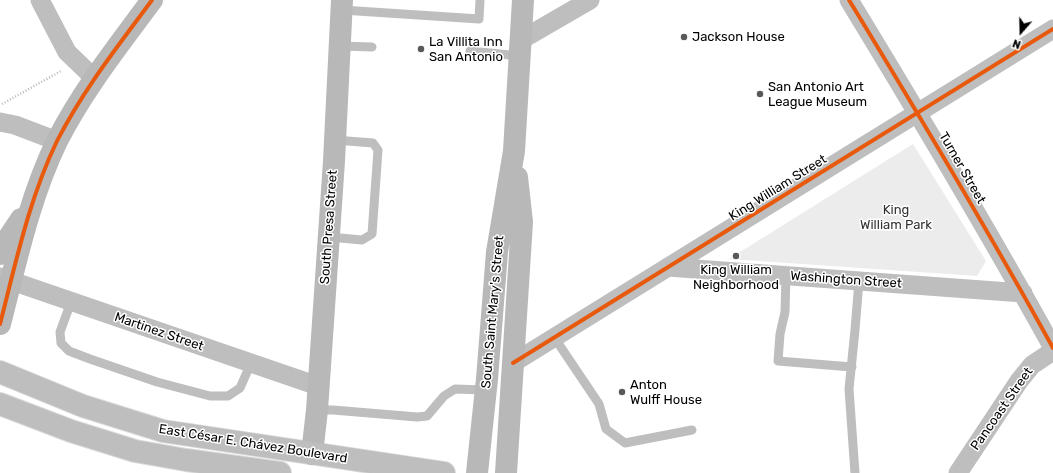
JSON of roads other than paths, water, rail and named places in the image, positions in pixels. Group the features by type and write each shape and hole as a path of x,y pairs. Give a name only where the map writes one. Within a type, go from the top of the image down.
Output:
{"main road":[{"path":"0,324 5,280 31,205 57,141 94,78 152,0"},
{"name":"South Saint Mary's Street","path":"477,473 497,252 514,151 523,0"},
{"name":"South Presa Street","path":"312,454 317,410 329,237 342,5"},
{"name":"South Saint Mary's Street","path":"506,473 522,222 514,151"},
{"path":"0,254 3,246 31,205"},
{"name":"East César E. Chávez Boulevard","path":"0,372 83,406 162,432 444,473"},
{"name":"East César E. Chávez Boulevard","path":"0,404 72,431 135,451 186,460 280,473"}],"street":[{"path":"40,0 67,52 94,78"},
{"path":"521,48 590,0"},
{"name":"Turner Street","path":"849,0 918,113 1023,293 1053,350"},
{"name":"King William Street","path":"513,363 1053,29"},
{"path":"0,122 16,124 57,141"},
{"name":"Washington Street","path":"668,267 1023,293"},
{"name":"Martinez Street","path":"5,280 318,386"},
{"name":"Pancoast Street","path":"954,473 1019,381 1032,365 1053,350"}],"lane":[{"path":"342,5 479,19 480,0"},
{"path":"340,46 372,47"},
{"path":"470,51 521,48"},
{"path":"329,237 362,240 372,234 378,150 372,143 335,140"},
{"path":"786,276 785,312 780,334 778,361 852,367"},
{"path":"855,473 849,389 859,281"},
{"path":"71,302 60,332 61,343 69,351 157,382 210,396 228,396 240,388 251,363"},
{"path":"554,337 599,404 606,429 625,443 692,430"},
{"path":"317,410 333,410 417,418 427,416 444,396 455,388 485,390"}],"place":[{"name":"Jackson House","path":"684,37"},
{"name":"La Villita Inn San Antonio","path":"421,49"},
{"name":"San Antonio Art League Museum","path":"760,94"},
{"name":"King William Neighborhood","path":"736,256"},
{"name":"Anton Wulff House","path":"622,392"}],"park label":[{"name":"King William Park","path":"896,218"}]}
